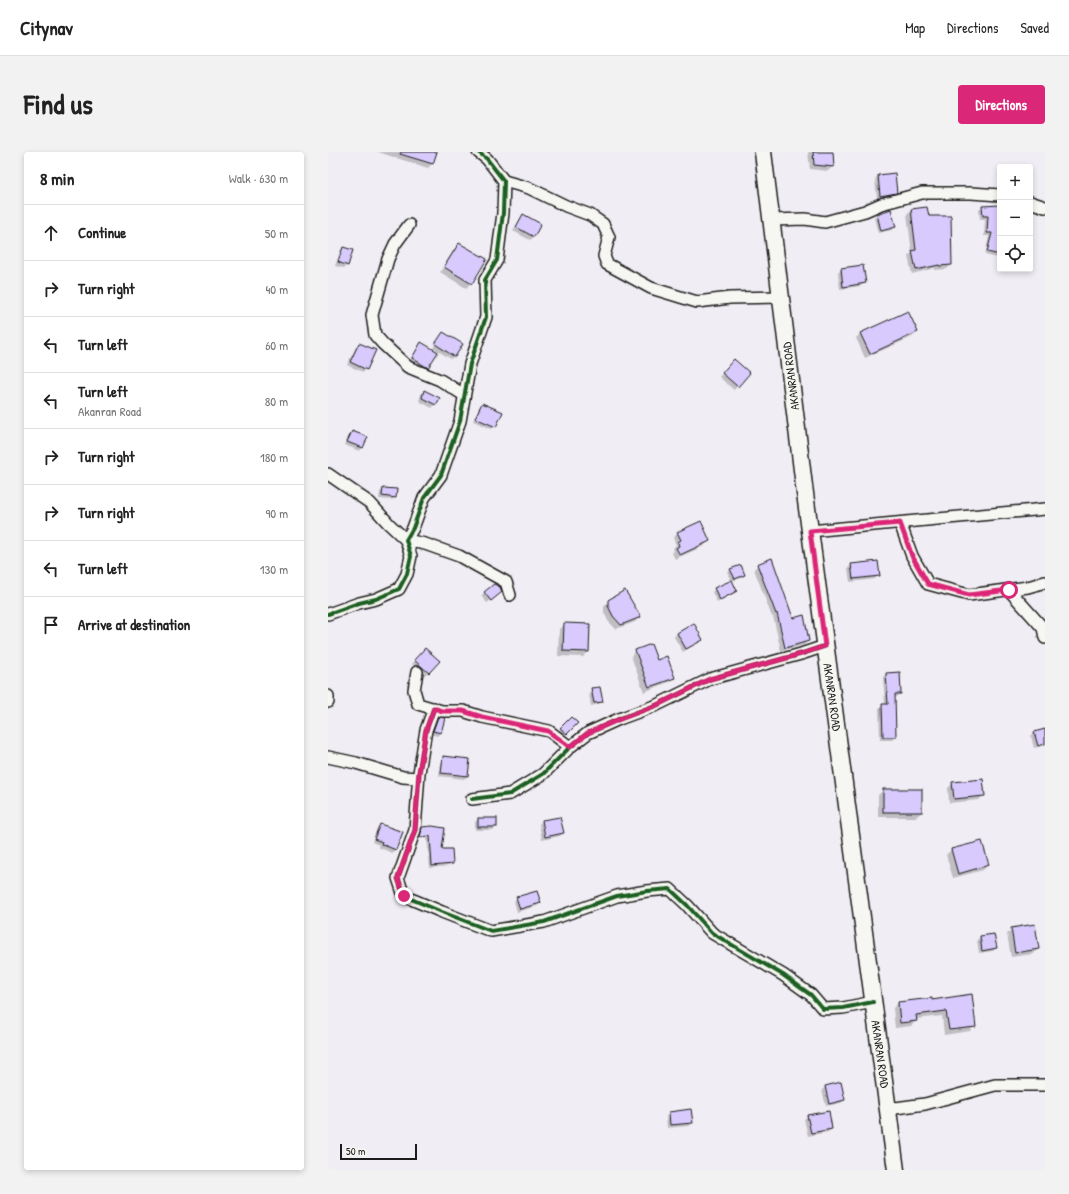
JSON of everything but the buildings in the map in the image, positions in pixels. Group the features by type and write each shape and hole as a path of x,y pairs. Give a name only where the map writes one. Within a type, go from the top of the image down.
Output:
{"main road":[{"name":"AKANRAN ROAD","path":"763,152 825,646 896,1170"}],"street":[{"path":"478,152 487,159 504,180 529,188 566,206 590,214 603,224 609,237 604,256 607,264 651,288 697,302 730,298 781,297"},
{"path":"406,540 413,528 424,498 441,475 460,421 470,364 486,317 485,280 497,260 503,213 504,180"},
{"path":"772,220 805,220 825,222 865,211 881,204 922,193 997,195"},
{"path":"1033,203 1045,207"},
{"path":"409,225 395,244 388,259 372,315 375,335 408,367 440,380 464,395"},
{"path":"328,474 370,503 406,540 411,556 407,574 399,589 376,600 358,603 328,614"},
{"path":"810,531 1045,509"},
{"path":"900,523 912,556 928,584 969,595 1028,587 1045,582"},
{"path":"406,540 425,544 459,556 481,567 506,582 510,595"},
{"path":"1009,590 1043,628 1045,638"},
{"path":"472,799 510,794 543,774 570,747 588,733 657,705 710,679 825,646"},
{"path":"417,672 414,690 418,704 442,711 463,711 482,717 548,731 570,747"},
{"path":"328,696 328,702"},
{"path":"434,708 426,730 418,778 415,830 398,878 404,896 491,931 544,922 617,896 670,889 687,905 712,933 783,974 811,995 823,1009 843,1008 873,1002"},
{"path":"328,757 356,763 403,777 418,778"},
{"path":"888,1109 925,1104 995,1085 1045,1085"}],"cycle path":[{"path":"328,614 359,603 376,599 399,589 407,574 411,556 406,540 413,528 424,498 441,475 460,421 470,364 486,317 485,280 497,260 503,213 504,181 487,159 478,152"},
{"path":"472,799 510,794 543,774 570,747 588,733 619,719 657,705 710,679 825,646"},
{"path":"434,708 426,730 419,773 415,830 398,878 404,896 491,931 544,922 617,896 670,889 687,905 712,933 783,975 811,995 823,1009 843,1008 873,1002"}],"route":[{"path":"404,896 398,878 415,830 419,773 426,730 434,708 442,711 463,711 482,717 548,731 570,747 588,733 657,705 710,679 825,646 810,531 900,523 912,556 928,584 969,595 1009,590"}]}
